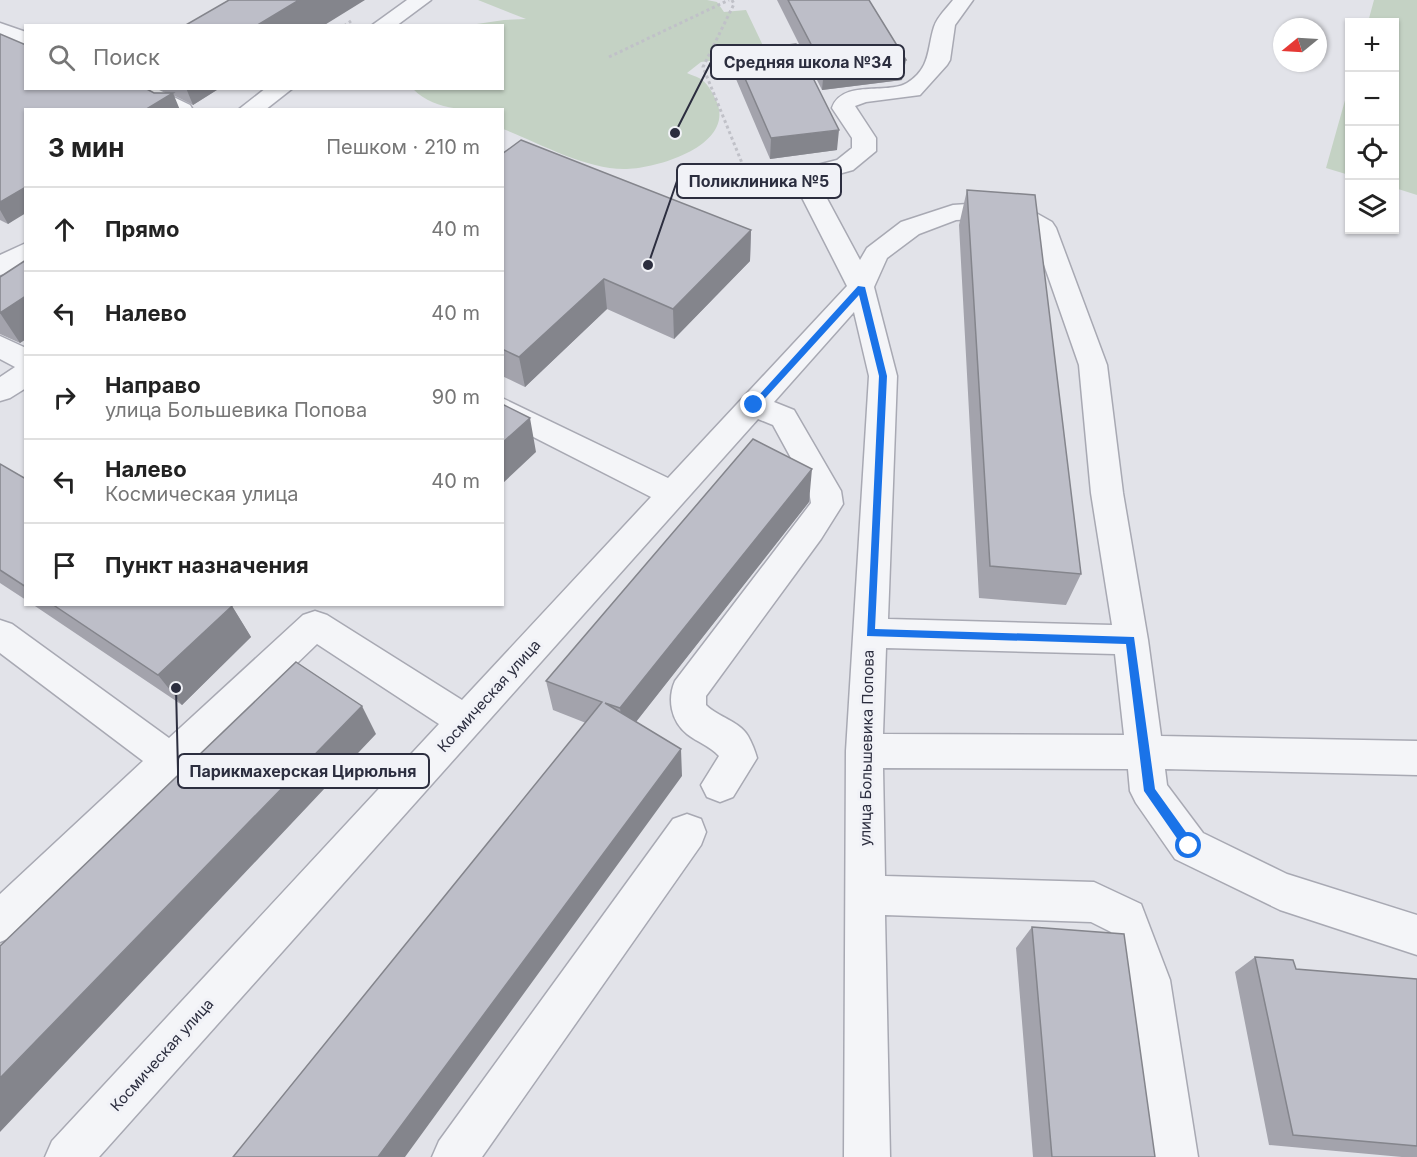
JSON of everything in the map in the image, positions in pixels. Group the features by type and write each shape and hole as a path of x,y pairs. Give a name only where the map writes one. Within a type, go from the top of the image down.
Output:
{"street":[{"path":"384,24 421,0"},
{"path":"803,176 845,165 864,151 864,138 843,108 845,102 862,96 912,90 939,60 945,25 961,4 935,0"},
{"path":"0,29 24,39"},
{"path":"140,90 178,108"},
{"path":"252,108 279,90"},
{"name":"улица Большевика Попова","path":"803,176 861,287 883,376 864,751 867,1157"},
{"name":"Космическая улица","path":"68,1157 861,287 876,254 910,228 953,213 997,210 1027,218 1043,228 1093,365 1107,493 1131,640 1149,791 1189,846 1280,891 1417,935"},
{"path":"0,267 24,252"},
{"path":"0,346 24,360"},
{"path":"0,391 24,375"},
{"path":"720,785 739,758 737,749 727,738 696,721 689,713 686,705 688,692 827,504 825,491 815,470 784,418 754,405"},
{"path":"504,409 673,494"},
{"path":"0,922 170,760 313,615 465,721"},
{"path":"870,633 1131,640"},
{"path":"0,634 170,760"},
{"path":"864,751 1144,752 1417,758"},
{"path":"455,1157 687,832"},
{"path":"866,895 1094,902 1127,918 1149,980 1175,1157"}],"path":[{"path":"609,57 730,0 734,4 703,67 744,168 803,176"}],"green space":[{"path":"478,0 707,0 717,2 724,12 746,10 767,54 701,62 687,73 704,82 716,100 719,116 715,130 705,142 673,159 655,165 624,169 609,168 578,160 504,129 504,108 444,106 422,97 414,90 504,90 504,24 477,24 526,19"},
{"path":"1374,0 1417,0 1417,195 1399,189 1399,18 1369,18"},
{"path":"1345,100 1345,174 1326,168"}],"building":[{"path":"229,0 299,0 259,24 187,24"},
{"path":"788,0 869,0 906,60 824,69"},
{"path":"0,34 24,44 24,90 149,90 154,93 173,93 148,108 24,108 24,188 0,202"},
{"path":"796,44 839,130 771,138 733,51"},
{"path":"521,140 751,230 673,309 604,279 519,357 504,350 504,153"},
{"path":"967,190 1035,195 1081,574 990,566"},
{"path":"24,261 24,297 0,313 0,277"},
{"path":"504,405 530,418 504,441"},
{"path":"753,439 812,469 620,708 605,703 681,749 378,1157 233,1157 602,702 546,681"},
{"path":"0,464 24,478 24,586 0,570"},
{"path":"55,606 232,606 158,675"},
{"path":"296,662 362,706 0,1078 0,946"},
{"path":"1032,927 1124,934 1155,1157 1052,1157"},
{"path":"1255,957 1293,960 1296,969 1417,979 1417,1146 1293,1135"}],"place":[{"name":"Средняя школа №34","path":"675,133"},
{"name":"Поликлиника №5","path":"648,265"},
{"name":"Парикмахерская Цирюльня","path":"176,688"}],"route":[{"path":"754,405 861,287 883,376 870,633 1131,640 1149,791 1189,846"}]}
